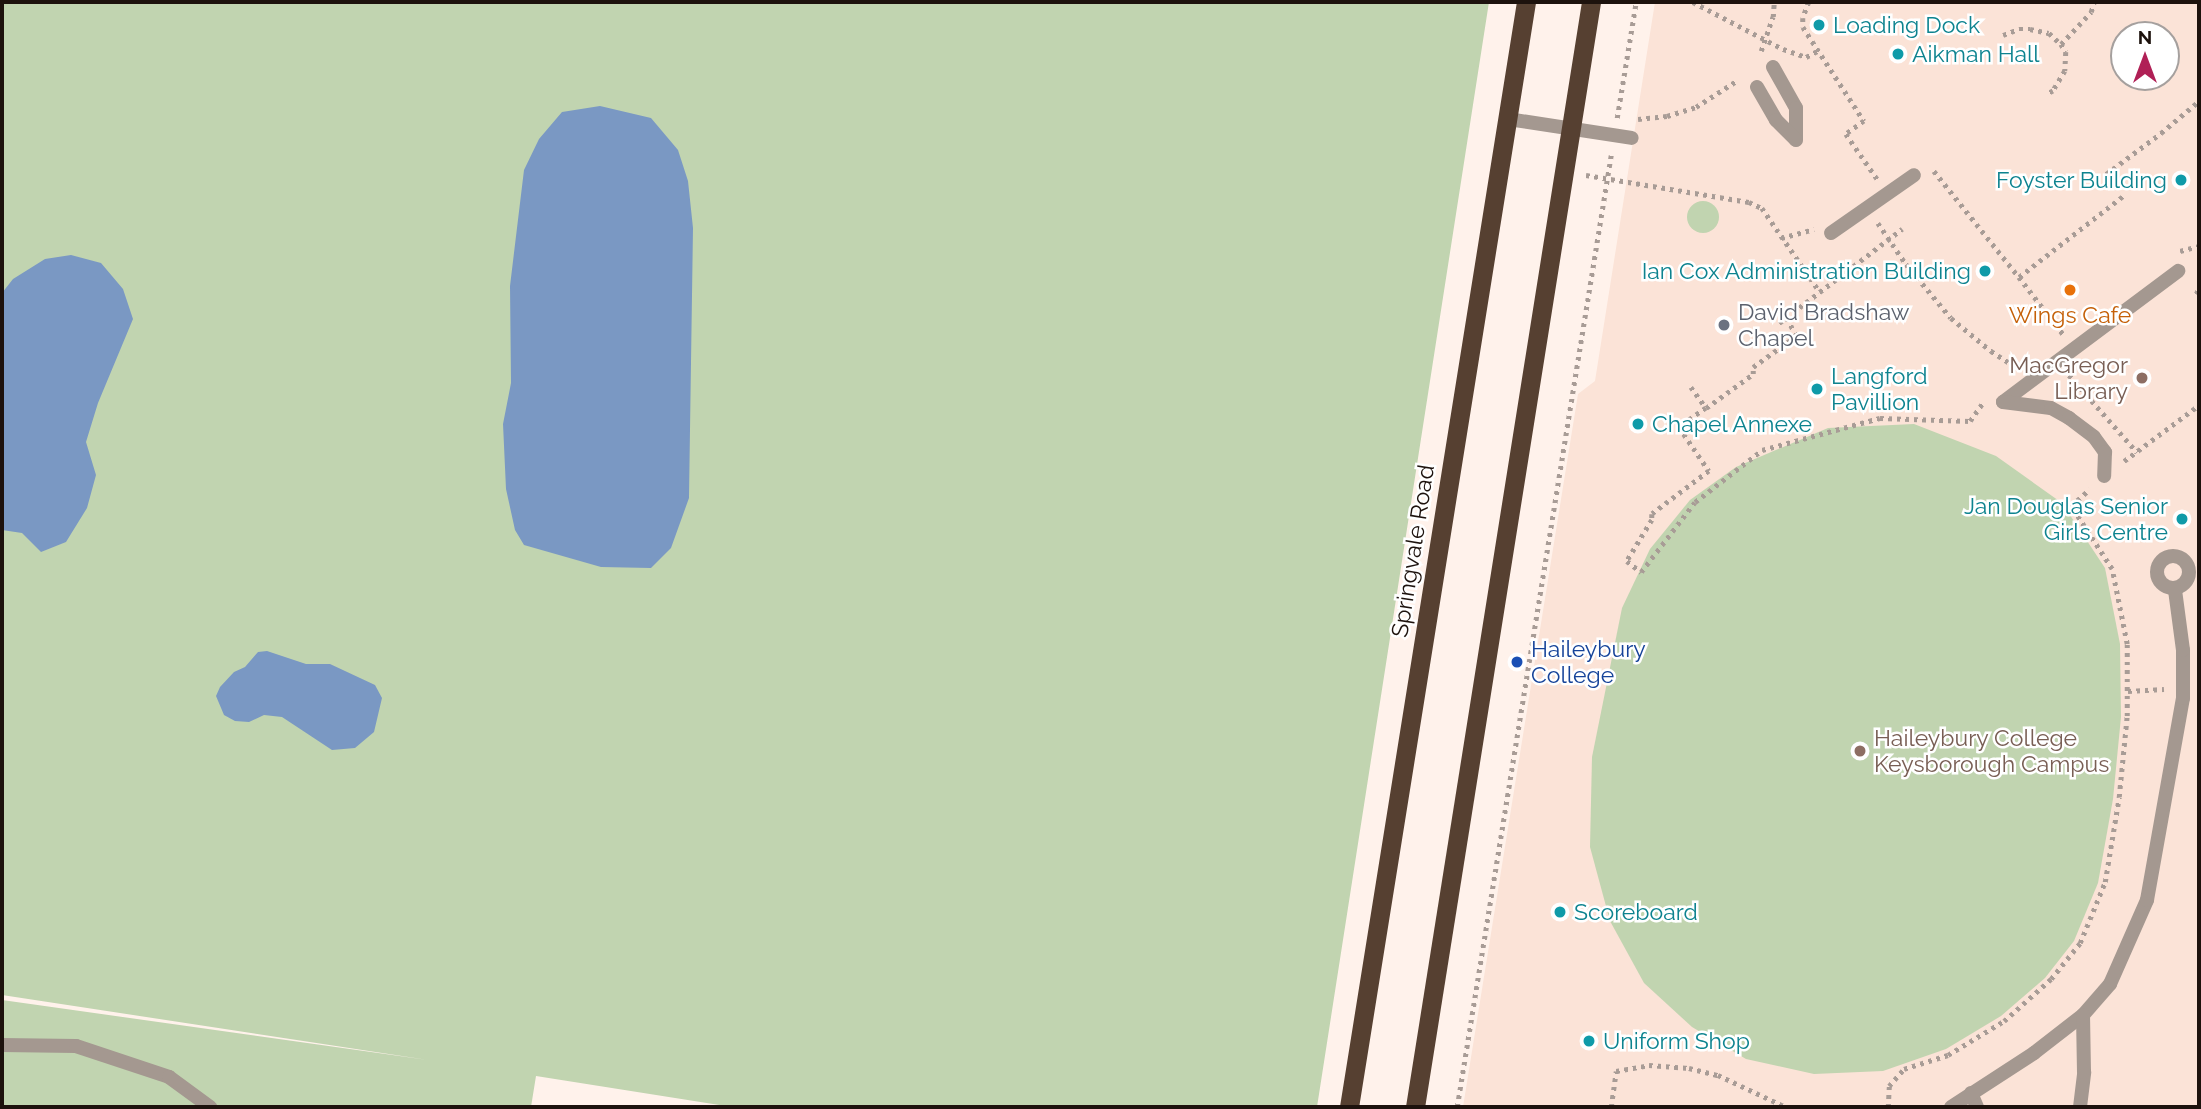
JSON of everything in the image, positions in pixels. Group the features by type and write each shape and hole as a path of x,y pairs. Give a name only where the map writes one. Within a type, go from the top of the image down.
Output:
{"highway":[{"name":"Springvale Road","path":"1349,1107 1526,2"},
{"path":"1415,1107 1591,2"}],"lane":[{"path":"1757,87 1776,120 1796,140 1796,108 1773,67"},
{"path":"1508,119 1632,138"},
{"path":"1831,233 1914,175"},
{"path":"2104,476 2105,452 2094,437 2069,418 2051,408 2003,402 2178,271"},
{"path":"2174,556 2182,559 2194,572 2175,590 2163,585 2157,576 2158,566 2165,558 2174,556"},
{"path":"1951,1107 1974,1100 2083,1015 2109,984 2147,901 2183,698 2183,650 2175,590"},
{"path":"2080,1107 2084,1072 2083,1015"},
{"path":"2,1045 75,1046 169,1077 210,1107"}],"path":[{"path":"1457,1107 1636,2"},
{"path":"1693,2 1805,57 1819,50"},
{"path":"1754,62 1765,39 1774,2"},
{"path":"1809,2 1803,18 1803,27 1864,121 1846,134 1889,195"},
{"path":"2061,44 2091,12 2094,2"},
{"path":"2003,36 2019,29 2029,29 2049,33 2061,44 2066,52 2065,71 2053,91 2047,94"},
{"path":"1617,118 1667,117 1696,107 1724,92 1746,73"},
{"path":"2106,174 2161,134 2199,101"},
{"path":"1929,165 2065,336 2054,345"},
{"path":"1564,172 1735,198 1756,205 1762,208 1820,292"},
{"path":"2018,277 2123,196"},
{"path":"1870,207 1889,239 1951,318 1991,351 2035,378"},
{"path":"1779,323 1902,229"},
{"path":"2196,294 2199,288"},
{"path":"1786,317 1796,336 1753,367 1753,374 1679,427 1709,471 1653,514 1653,520 1627,561 1641,572 1695,502 1762,450 1880,418 1970,421 1988,395"},
{"path":"2057,362 2137,452"},
{"path":"2013,375 2021,370"},
{"path":"1691,387 1706,408"},
{"path":"1888,1107 1889,1086 1904,1069 1948,1055 2004,1021 2051,979 2080,943 2105,882 2119,797 2129,691 2127,644 2112,569 2071,506 2104,476 2199,405"},
{"path":"2129,691 2168,689"},
{"path":"1611,1107 1616,1071 1649,1065 1689,1068 1718,1075 1786,1107"}],"shaded area":[{"name":"Haileybury College Keysborough Campus","path":"1655,2 2199,2 2199,1107 1463,1107 1578,394 1595,381"}],"green space":[{"path":"2,2 1489,2 1317,1107 732,1107 536,1076 531,1107 2,1107 2,1000 428,1060 2,995"},
{"path":"1703,201 1714,206 1719,217 1714,228 1703,233 1692,228 1687,217 1692,206"},
{"path":"1914,424 1996,456 2062,503 2105,568 2120,644 2121,717 2113,799 2098,883 2074,941 2045,978 2001,1016 1946,1049 1883,1071 1814,1074 1746,1059 1692,1027 1644,983 1610,921 1590,847 1592,757 1622,608 1650,549 1690,500 1736,467 1828,428"}],"water":[{"path":"600,106 651,118 678,150 688,181 693,228 689,498 671,548 651,568 601,567 524,545 515,530 506,489 503,424 511,383 510,286 524,170 539,139 562,112"},
{"path":"71,255 101,263 123,289 133,319 98,403 86,442 96,475 87,508 66,542 41,552 22,533 2,530 2,293 13,279 45,259"},
{"path":"267,651 306,664 330,664 375,685 382,698 374,732 355,748 332,750 282,717 264,715 249,722 235,721 224,715 216,696 220,687 234,672 245,667 258,652"}],"place":[{"name":"Loading Dock","path":"1819,25"},
{"name":"Aikman Hall","path":"1898,54"},
{"name":"Foyster Building","path":"2181,180"},
{"name":"Ian Cox Administration Building","path":"1985,271"},
{"name":"Wings Cafe","path":"2070,290"},
{"name":"David Bradshaw Chapel","path":"1724,325"},
{"name":"MacGregor Library","path":"2142,378"},
{"name":"Langford Pavillion","path":"1817,389"},
{"name":"Chapel Annexe","path":"1638,424"},
{"name":"Jan Douglas Senior Girls Centre","path":"2182,519"},
{"name":"Haileybury College","path":"1517,662"},
{"name":"Haileybury College Keysborough Campus","path":"1860,751"},
{"name":"Scoreboard","path":"1560,912"},
{"name":"Uniform Shop","path":"1589,1041"}]}
